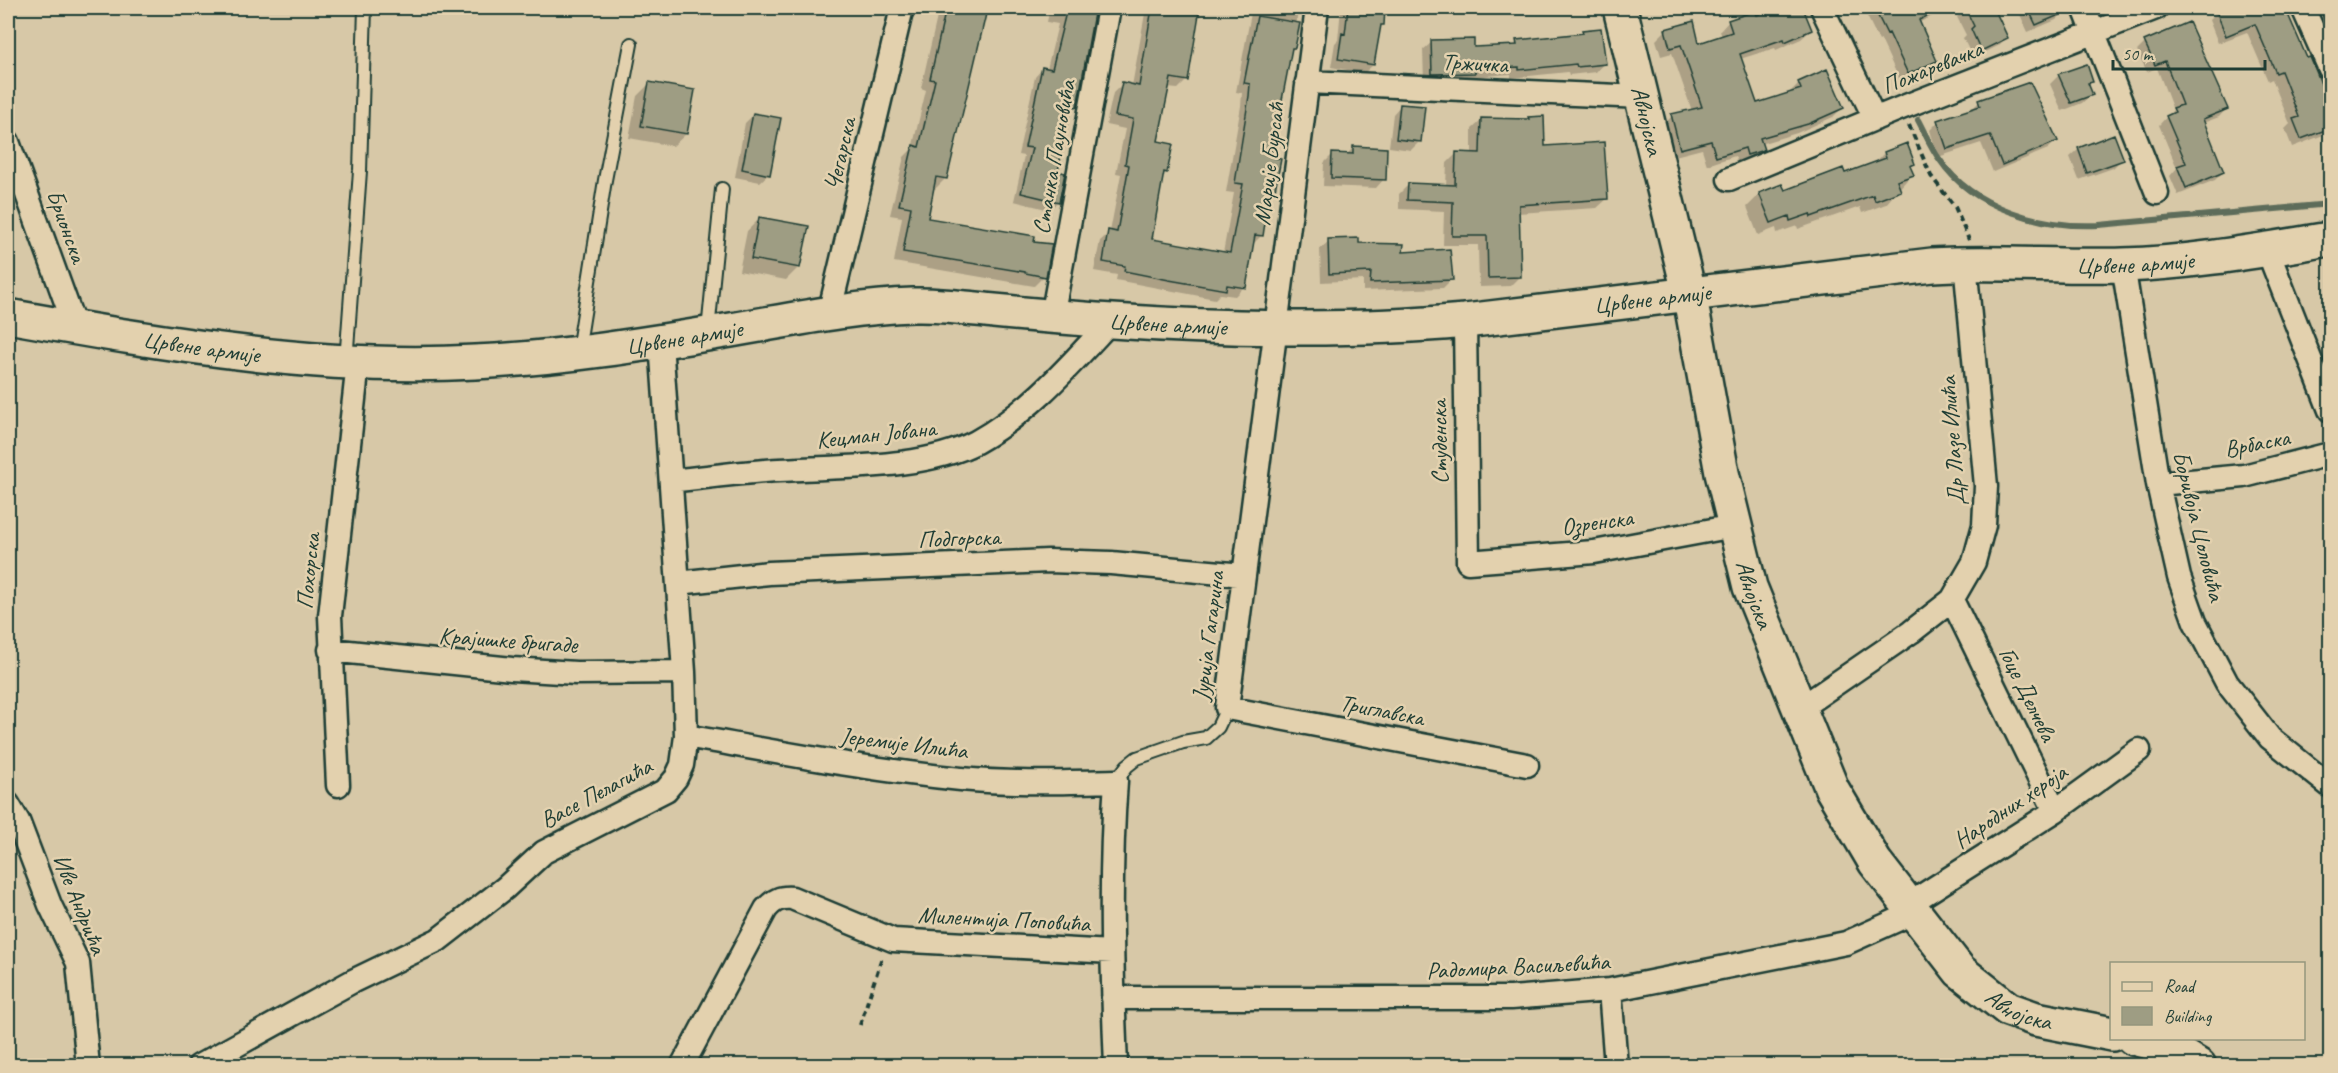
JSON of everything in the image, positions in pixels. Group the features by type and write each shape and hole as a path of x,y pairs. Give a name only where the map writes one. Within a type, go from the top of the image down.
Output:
{"main road":[{"name":"Авнојска","path":"1620,8 1689,292 1734,526 1750,587 1832,789 1875,862 1960,971 2008,1009 2036,1020 2110,1034"},
{"name":"Црвене армије","path":"8,315 275,357 352,363 476,362 661,342 829,314 927,305 1112,321 1276,328 1388,327 1465,321 1896,268 1971,263 2055,266 2123,265 2267,249 2331,239"},
{"path":"2141,1040 2168,1047 2199,1065"}],"street":[{"name":"Чегарска","path":"829,314 902,8"},
{"name":"Станка Пауновића","path":"1052,317 1109,8"},
{"name":"Марије Бурсаћ","path":"1276,328 1317,8"},
{"path":"1822,8 1875,119"},
{"path":"2084,8 2157,193"},
{"name":"Пожаревачка","path":"1729,180 1902,108 2156,8"},
{"path":"2303,8 2331,69"},
{"name":"Тржичка","path":"1307,82 1642,97"},
{"name":"Брионска","path":"8,142 75,327"},
{"path":"2267,249 2331,410"},
{"name":"Др Лазе Илића","path":"1799,709 1911,633 1952,600 1974,562 1984,525 1986,486 1971,263"},
{"name":"Боривоја Цоловића","path":"2123,265 2158,484 2179,577 2195,622 2227,683 2270,738 2331,786"},
{"name":"Кецман Јована","path":"670,481 778,470 905,461 949,453 976,442 1016,416 1054,382 1112,321"},
{"name":"Студенска","path":"1465,321 1468,562"},
{"name":"Јурија Гагарина","path":"1227,708 1276,328"},
{"name":"Васе Пелагића","path":"199,1065 353,981 438,940 505,888 544,852 666,790 676,778 682,765 686,736 684,672 661,342"},
{"name":"Похорска","path":"338,785 330,650 332,587 352,363"},
{"name":"Врбаска","path":"2158,484 2244,476 2331,454"},
{"name":"Озренска","path":"1468,562 1594,552 1734,526"},
{"name":"Подгорска","path":"678,583 769,573 1048,561 1111,563 1243,575"},
{"name":"Гоце Делчева","path":"1952,600 2055,811"},
{"name":"Крајишке бригаде","path":"330,650 512,669 576,673 684,672"},
{"name":"Триглавска","path":"1227,708 1527,765"},
{"name":"Јеремије Илића","path":"686,736 856,766 961,779 1028,783 1116,781"},
{"name":"Народних хероја","path":"1912,908 2055,811 2139,750"},
{"path":"1116,781 1112,842 1112,952 1116,1065"},
{"name":"Иве Андрића","path":"8,804 18,821 50,905 78,963 87,1065"},
{"name":"Милентија Поповића","path":"682,1065 766,909 773,901 782,897 792,898 893,940 1112,952"},
{"name":"Радомира Васиљевића","path":"1113,998 1511,998 1610,990 1846,943 1912,908"},
{"path":"1610,990 1616,1065"}],"lane":[{"path":"352,363 365,8"},
{"path":"578,352 605,180 631,44"},
{"path":"708,334 722,189"},
{"name":"Јурија Гагарина","path":"1116,781 1127,766 1137,758 1183,742 1206,738 1218,727 1227,708"}],"path":[{"path":"1902,108 1931,176 1955,207 1963,224 1971,263"},
{"path":"861,1024 883,952 893,940"}],"building":[{"path":"946,8 959,8 986,14 947,179 936,177 928,218 1035,236 1034,242 1052,244 1046,277 903,252 911,207 899,205 913,145 919,147 935,80 930,79"},
{"path":"1067,8 1095,8 1077,107 1071,106 1058,171 1065,173 1059,202 1021,193 1032,148 1025,147 1042,67 1052,69"},
{"path":"1152,8 1200,8 1188,81 1171,78 1158,141 1173,144 1167,173 1164,172 1152,239 1230,253 1243,184 1235,183 1249,96 1250,84 1244,83 1257,16 1300,23 1295,48 1292,48 1271,157 1281,159 1275,190 1270,190 1263,236 1255,235 1246,288 1227,285 1226,290 1169,280 1124,271 1125,266 1103,262 1108,230 1117,232 1129,165 1125,164 1133,119 1115,116 1122,82 1139,86"},
{"path":"1348,8 1385,8 1384,25 1381,25 1374,65 1338,59 1342,33 1345,34"},
{"path":"1775,8 1803,8 1812,30 1785,42 1784,39 1740,54 1757,103 1801,89 1798,82 1827,69 1844,108 1808,124 1760,138 1764,150 1747,155 1745,148 1716,157 1711,141 1680,149 1671,114 1702,107 1681,45 1670,48 1665,29 1694,21 1699,43 1732,32 1728,20 1755,11 1757,15"},
{"path":"1874,8 1943,8 1919,20 1937,61 1908,74 1889,33 1887,34"},
{"path":"1965,8 1994,8 2008,38 1981,51 1971,29 1974,26"},
{"path":"2028,8 2071,8 2071,10 2036,25"},
{"path":"2215,8 2290,8 2287,12 2307,58 2310,57 2331,110 2331,128 2301,139 2293,119 2299,117 2281,71 2276,73 2255,24 2226,36"},
{"path":"2189,22 2228,109 2203,119 2224,172 2186,188 2177,166 2186,163 2166,116 2175,112 2173,108 2182,105 2165,61 2155,65 2144,41"},
{"path":"1601,28 1606,64 1577,67 1576,64 1519,70 1519,67 1475,69 1475,73 1432,74 1431,40 1474,39 1474,47 1517,45 1516,40 1583,33 1582,30"},
{"path":"2087,64 2093,82 2088,83 2093,95 2071,103 2058,74"},
{"path":"649,82 695,90 687,134 641,126"},
{"path":"2030,82 2058,141 2002,165 1990,135 1947,149 1937,120 1980,106 1978,100"},
{"path":"1400,104 1425,106 1421,142 1396,139"},
{"path":"753,113 781,118 770,175 742,169"},
{"path":"1544,116 1545,146 1604,142 1608,199 1519,205 1521,277 1488,278 1487,236 1452,236 1453,202 1407,200 1408,183 1455,185 1456,152 1480,153 1481,118 1529,119 1528,117"},
{"path":"2114,134 2124,160 2087,173 2078,148"},
{"path":"1907,143 1915,164 1910,166 1914,175 1897,181 1901,191 1875,201 1873,195 1811,217 1810,214 1790,221 1789,216 1771,223 1759,193 1782,184 1785,190 1843,168 1845,173 1886,158 1884,152"},
{"path":"1353,146 1387,148 1386,180 1331,178 1332,153 1353,154"},
{"path":"759,217 809,226 800,268 751,259"},
{"path":"1359,238 1359,243 1404,244 1403,252 1450,249 1453,280 1370,283 1371,272 1329,274 1328,239"}],"waterway":[{"path":"1918,120 1937,155 1954,177 1990,203 2033,219 2056,223 2099,225 2330,204"}]}
